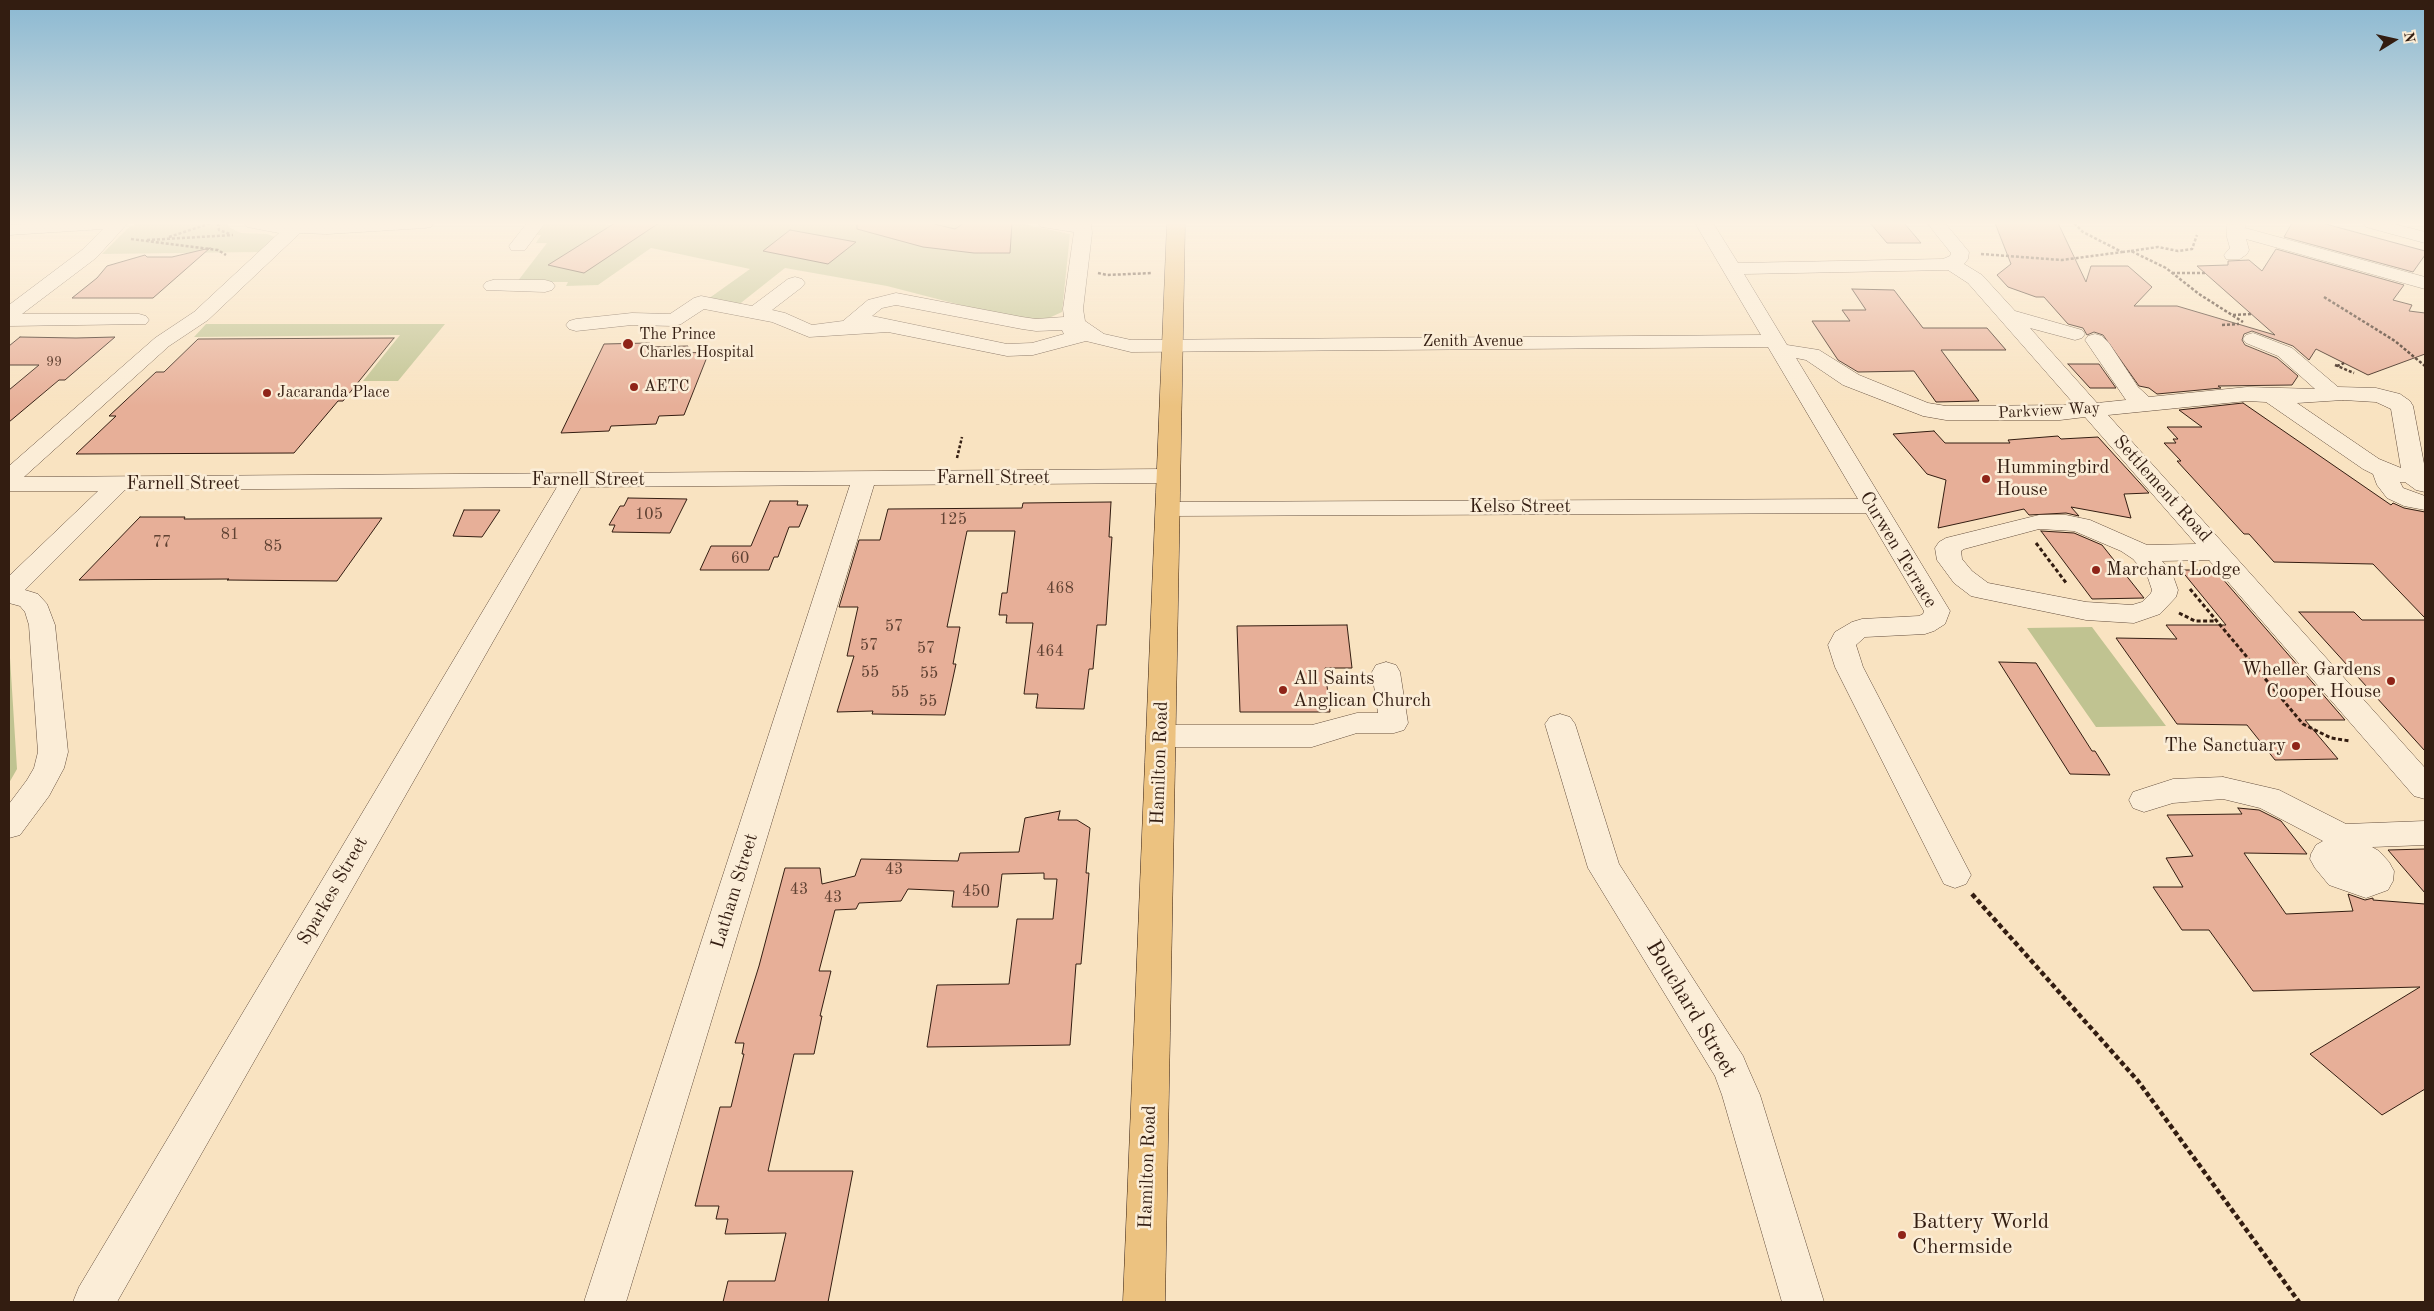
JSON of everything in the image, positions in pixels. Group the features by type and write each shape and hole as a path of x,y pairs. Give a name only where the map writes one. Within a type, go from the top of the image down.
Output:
{"main road":[{"name":"Hamilton Road","path":"1144,1302 1175,284"}],"street":[{"path":"9,314 49,284"},
{"path":"9,478 171,336 189,326 235,284"},
{"path":"756,312 793,284"},
{"path":"1076,284 1073,309 1080,331"},
{"name":"Curwen Terrace","path":"1739,284 1937,611 1936,618 1925,625 1862,628 1852,632 1845,638 1842,645 1849,667 1955,875"},
{"name":"Settlement Road","path":"1979,284 2219,552 2425,788"},
{"path":"493,286 545,286"},
{"path":"576,325 632,319 674,320 700,298 778,317 809,331 887,326"},
{"path":"835,330 850,325 867,311 885,301 910,300 1029,324 1080,331"},
{"path":"867,311 866,318 872,323 1007,350 1033,349 1080,331"},
{"path":"2006,315 2085,337 2102,347 2130,391 2143,404"},
{"path":"9,320 139,320"},
{"name":"Zenith Avenue","path":"1080,331 1090,348 1115,357 1173,352 1777,346"},
{"path":"2250,331 2285,352 2332,393"},
{"name":"Parkview Way","path":"1777,346 1812,354 1851,380 1932,411 1946,413 2025,414 2094,411 2143,404 2247,394 2306,397 2332,393 2376,394 2392,399 2402,406 2413,469 2418,481"},
{"path":"2271,395 2363,459 2384,471 2418,481"},
{"path":"2384,471 2389,485 2396,493 2413,502 2425,502"},
{"name":"Farnell Street","path":"9,484 1168,476"},
{"name":"Latham Street","path":"605,1302 864,479"},
{"name":"Sparkes Street","path":"94,1302 573,480"},
{"path":"9,591 118,484"},
{"name":"Kelso Street","path":"1168,509 1872,506"},
{"path":"2150,552 2152,563 2163,581 2165,590 2158,603 2134,614 2086,611 1992,594 1972,585 1956,569 1948,552 1950,545 2024,525 2052,521 2081,525 2150,552 2219,552"},
{"path":"1911,568 1956,569"},
{"path":"9,595 29,600 38,610 42,625 53,752 49,768 38,788 9,826"},
{"path":"1161,736 1312,736 1357,723 1394,723 1386,672"},
{"name":"Bouchard Street","path":"1560,724 1604,868 1730,1068 1741,1095 1803,1302"},
{"path":"2144,800 2172,791 2196,788 2223,788 2242,791 2286,806 2331,831 2349,844 2425,833"}],"path":[{"path":"2324,298 2395,341 2425,366"},
{"path":"2233,315 2253,314"},
{"path":"2222,325 2250,331"},
{"path":"2336,366 2344,363"},
{"path":"2024,525 2086,611"},
{"path":"2150,552 2217,621 2303,724 2331,738 2351,741 2382,739"},
{"path":"2158,603 2195,621 2217,621"},
{"path":"1955,875 2138,1081 2299,1302"}],"green space":[{"path":"567,284 599,284 598,285 566,286"},
{"path":"729,284 765,284 737,306 708,299"},
{"path":"877,284 1065,284 1062,312 1040,322 1015,319"},
{"path":"206,324 445,324 398,381 363,381 400,335 194,337"},
{"path":"2092,627 2166,726 2096,727 2027,628"},
{"path":"9,642 17,769 9,783"}],"building":[{"path":"89,284 169,284 153,298 72,298"},
{"path":"2005,284 2149,284 2152,287 2134,306 2177,306 2275,335 2218,284 2401,284 2404,285 2393,300 2412,305 2409,311 2425,313 2425,354 2368,375 2316,349 2309,360 2293,346 2252,331 2244,334 2242,340 2245,345 2277,358 2298,376 2292,385 2218,386 2221,388 2157,394 2149,388 2139,386 2103,335 2094,332 2087,335 2083,328 2068,324 2044,297 2036,297 2008,287"},
{"path":"1852,289 1894,290 1923,328 1987,328 2006,350 1941,350 1979,401 1936,402 1914,371 1858,372 1838,360 1812,321 1850,321 1842,310 1866,310"},
{"path":"20,337 115,337 65,380 59,380 9,422 9,390 39,365 9,365 9,346"},
{"name":"Jacaranda Place","path":"394,338 343,401 338,401 294,453 76,454 116,416 109,416 156,372 164,372 198,339"},
{"name":"AETC","path":"649,343 647,347 688,346 685,353 709,352 684,415 659,416 656,424 611,426 609,431 561,433 604,344"},
{"path":"2068,364 2099,364 2116,388 2090,388"},
{"path":"2243,403 2391,505 2393,503 2404,508 2425,512 2425,618 2373,564 2274,562 2249,534 2244,534 2177,461 2181,461 2164,443 2176,443 2173,439 2178,439 2167,427 2202,427 2179,410"},
{"name":"Hummingbird House","path":"1934,431 1945,443 2010,443 2008,440 2058,436 2061,439 2098,437 2149,493 2124,494 2131,518 2071,507 2079,516 2066,513 2029,515 2024,509 1938,528 1946,480 1927,474 1893,434"},
{"path":"628,498 687,499 670,533 612,532 615,525 609,525 620,506 624,506"},
{"path":"770,501 798,501 797,505 808,505 799,527 789,527 778,557 774,557 769,570 700,570 711,546 751,546"},
{"path":"1111,502 1109,537 1112,537 1106,625 1097,625 1093,669 1089,669 1084,709 1036,708 1038,694 1024,694 1033,623 1006,623 1007,615 999,615 1002,593 1007,593 1015,531 967,531 947,627 960,627 953,664 956,664 945,715 872,714 873,711 837,712 854,656 847,656 858,607 839,607 859,540 880,540 888,509 1022,508 1023,503"},
{"path":"464,510 500,510 482,537 453,536"},
{"path":"140,517 185,517 184,519 382,518 337,581 227,580 229,579 79,580"},
{"name":"Marchant Lodge","path":"2041,531 2074,533 2102,545 2144,598 2092,599"},
{"path":"2181,570 2215,570 2345,720 2305,720 2338,759 2275,760 2247,725 2177,724 2116,638 2177,639 2166,625 2226,625"},
{"name":"Wheller Gardens Cooper House","path":"2299,612 2354,612 2362,620 2425,620 2425,751"},
{"name":"All Saints Anglican Church","path":"1347,625 1352,668 1325,668 1330,712 1240,712 1237,626"},
{"path":"1999,662 2036,663 2092,751 2095,751 2110,775 2070,774"},
{"path":"2238,808 2259,810 2281,821 2307,854 2244,853 2286,914 2353,911 2348,894 2365,900 2373,898 2373,900 2425,904 2425,1089 2382,1115 2310,1054 2420,987 2253,991 2209,930 2182,930 2153,887 2183,887 2166,858 2193,856 2167,815 2242,814"},
{"path":"1060,811 1058,820 1077,820 1090,828 1086,873 1089,873 1081,964 1076,964 1070,1045 927,1047 937,985 1009,984 1017,919 1053,919 1057,879 1044,879 1044,873 1002,874 998,907 952,907 954,891 908,889 901,901 859,903 856,909 835,910 819,971 831,971 820,1016 822,1016 814,1054 794,1054 768,1171 853,1171 828,1302 723,1302 728,1281 775,1281 786,1233 725,1234 728,1219 716,1219 719,1206 695,1206 720,1107 731,1107 744,1054 742,1054 744,1043 735,1043 759,966 785,868 820,868 822,884 855,876 861,859 958,861 960,853 1019,852 1025,818"},
{"path":"2425,849 2425,893 2388,850"}],"place":[{"name":"The Prince Charles Hospital","path":"628,344"},
{"name":"AETC","path":"634,387"},
{"name":"Jacaranda Place","path":"267,393"},
{"name":"Hummingbird House","path":"1986,479"},
{"name":"Marchant Lodge","path":"2096,570"},
{"name":"Wheller Gardens Cooper House","path":"2391,681"},
{"name":"All Saints Anglican Church","path":"1283,690"},
{"name":"The Sanctuary","path":"2296,746"},
{"name":"Battery World Chermside","path":"1902,1235"}]}
